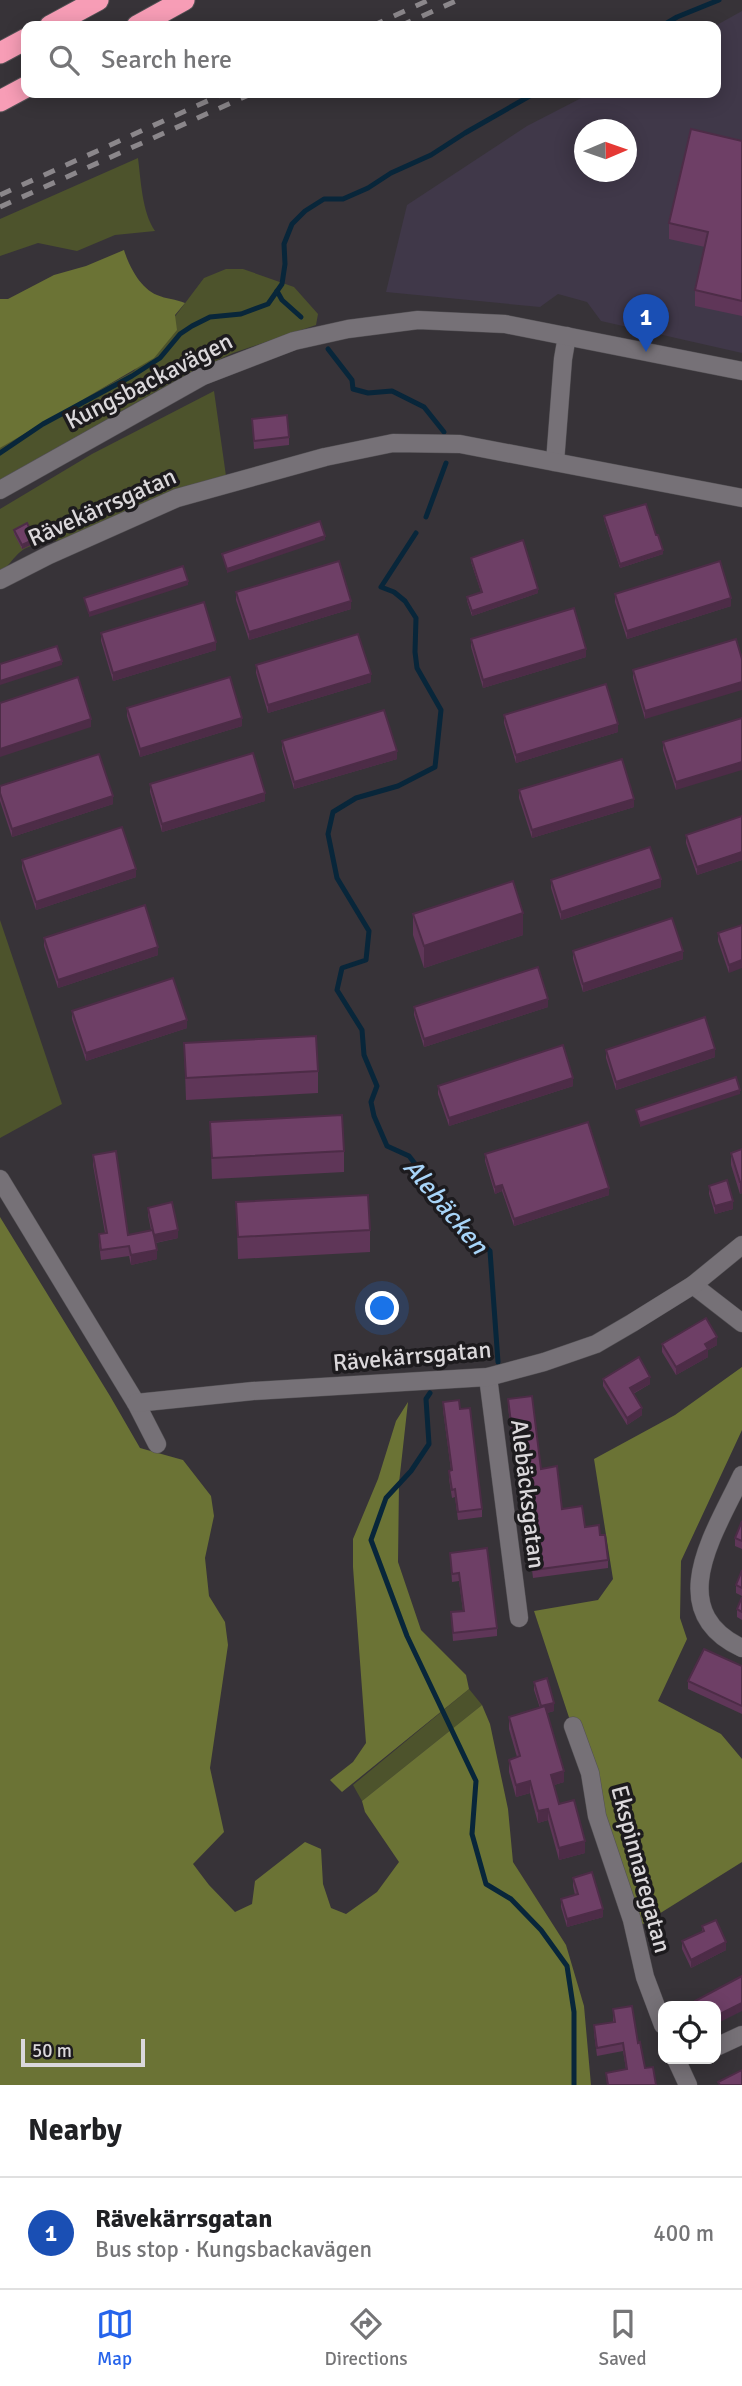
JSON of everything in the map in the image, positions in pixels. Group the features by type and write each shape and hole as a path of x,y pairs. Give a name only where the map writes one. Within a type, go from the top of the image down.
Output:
{"highway":[{"path":"59,21 98,0"},
{"path":"146,21 184,0"},
{"path":"0,53 21,42"},
{"path":"0,101 21,90"}],"street":[{"name":"Kungsbackavägen","path":"0,490 203,376 294,341 348,329 418,320 505,324 742,372"},
{"path":"555,462 566,336"},
{"name":"Rävekärrsgatan","path":"0,580 177,498 325,457 393,443 460,444 742,498"},
{"path":"0,1179 136,1403 157,1444"},
{"name":"Rävekärrsgatan","path":"136,1403 253,1391 488,1377 596,1344 693,1285 742,1245"},
{"path":"693,1285 742,1323"},
{"name":"Alebäcksgatan","path":"488,1377 519,1618"},
{"path":"742,1475 701,1568 699,1592 708,1622 724,1640 742,1648"},
{"name":"Ekspinnaregatan","path":"573,1726 590,1773 597,1816 632,1920 645,1977 658,2012"},
{"path":"721,2045 742,2035"},
{"path":"683,2064 688,2085"}],"shaded area":[{"path":"742,11 742,353 601,321 587,302 558,294 540,307 386,292 407,205 527,126 581,98 721,98 721,23"}],"green space":[{"path":"138,158 145,206 155,231 115,235 77,251 38,243 0,256 0,219"},
{"path":"124,250 132,269 145,287 157,295 185,303 175,315 177,330 154,358 0,448 0,299 8,299 54,275 86,266"},
{"path":"226,269 243,269 294,287 318,314 316,325 233,353 180,378 0,480 0,448 41,422 134,371 204,278"},
{"path":"214,391 226,476 63,540 31,546 0,572 0,509 92,454"},
{"path":"0,920 62,1104 0,1138"},
{"path":"0,1217 140,1448 183,1460 211,1496 214,1516 205,1558 209,1596 225,1622 228,1645 210,1768 224,1832 193,1864 235,1912 252,1904 255,1881 305,1842 321,1849 323,1884 331,1908 346,1914 377,1892 399,1862 365,1812 362,1801 482,1705 490,1724 508,1809 513,1862 566,1945 584,2006 591,2085 0,2085"},
{"path":"742,1367 742,1430 681,1561 680,1618 687,1639 658,1701 721,1734 742,1759 742,1862 638,1927 534,1611 598,1600 613,1579 594,1459 675,1415"},
{"path":"408,1402 399,1483 398,1562 421,1630 466,1675 469,1689 342,1792 330,1780 353,1762 366,1743 353,1539 378,1479 396,1421"},
{"path":"469,1689 482,1705 362,1801 353,1785"}],"building":[{"path":"691,129 742,141 742,301 695,290 708,232 669,223"},
{"path":"287,415 289,437 254,441 252,419"},
{"path":"646,504 663,550 620,564 604,516"},
{"path":"320,521 325,536 227,569 222,554"},
{"path":"27,523 35,539 22,545 14,530"},
{"path":"523,540 538,589 472,611 467,597 482,592 471,558"},
{"path":"339,561 351,601 249,632 236,592"},
{"path":"720,561 731,598 627,631 615,594"},
{"path":"183,566 188,581 89,613 84,598"},
{"path":"204,602 216,642 113,673 101,633"},
{"path":"574,608 586,649 483,680 471,639"},
{"path":"358,634 371,674 268,705 256,665"},
{"path":"736,639 742,659 742,682 645,711 633,670"},
{"path":"57,646 62,661 0,681 0,664"},
{"path":"78,677 91,719 0,749 0,703"},
{"path":"230,677 242,718 140,749 127,708"},
{"path":"606,684 618,724 516,755 504,715"},
{"path":"384,710 397,751 294,782 282,741"},
{"path":"742,718 742,762 676,782 663,742"},
{"path":"253,753 265,793 162,824 150,784"},
{"path":"99,754 113,796 12,829 0,786"},
{"path":"622,759 634,799 532,830 519,790"},
{"path":"742,816 742,852 697,867 686,835"},
{"path":"122,827 136,869 36,902 22,860"},
{"path":"650,847 661,879 561,912 551,880"},
{"path":"513,881 523,913 424,946 413,914"},
{"path":"145,905 158,947 58,980 44,938"},
{"path":"672,918 683,951 583,984 573,951"},
{"path":"742,925 742,960 729,965 718,933"},
{"path":"538,967 548,999 424,1039 414,1007"},
{"path":"173,978 187,1020 86,1053 72,1011"},
{"path":"705,1017 715,1049 616,1082 606,1050"},
{"path":"316,1036 318,1071 186,1078 184,1043"},
{"path":"563,1045 573,1078 449,1118 438,1086"},
{"path":"736,1077 740,1090 640,1123 636,1110"},
{"path":"342,1115 344,1151 212,1158 210,1122"},
{"path":"588,1122 609,1188 514,1219 502,1185 495,1187 485,1154"},
{"path":"742,1149 742,1182 740,1182 731,1153"},
{"path":"116,1151 128,1235 153,1230 157,1250 131,1255 129,1246 101,1250 99,1234 107,1233 93,1155"},
{"path":"727,1180 733,1201 715,1206 709,1186"},
{"path":"368,1195 370,1230 238,1237 236,1202"},
{"path":"172,1202 178,1230 154,1235 148,1208"},
{"path":"706,1318 717,1337 705,1344 708,1349 676,1367 662,1344"},
{"path":"639,1357 650,1377 630,1388 642,1408 627,1418 603,1379"},
{"path":"532,1396 541,1469 557,1466 562,1509 582,1506 585,1527 599,1525 600,1535 605,1535 608,1560 533,1570 508,1399"},
{"path":"459,1400 460,1409 470,1408 482,1509 458,1512 449,1471 452,1470 443,1402"},
{"path":"742,1521 742,1541 735,1538"},
{"path":"487,1548 497,1628 453,1633 451,1612 464,1611 459,1573 452,1574 450,1553"},
{"path":"742,1570 742,1588 736,1585"},
{"path":"742,1597 742,1612 737,1609"},
{"path":"704,1649 742,1666 742,1706 688,1681"},
{"path":"547,1678 554,1703 541,1706 534,1682"},
{"path":"545,1706 564,1771 551,1775 559,1804 574,1800 585,1841 559,1848 548,1809 538,1811 530,1781 516,1785 509,1760 520,1756 509,1717"},
{"path":"592,1872 603,1909 567,1919 561,1899 578,1894 573,1878"},
{"path":"716,1920 726,1942 691,1960 682,1941 704,1931 702,1926"},
{"path":"742,1976 742,2003 721,2014 721,2001 695,2001"},
{"path":"632,2006 645,2068 653,2067 656,2085 608,2085 606,2073 627,2069 623,2043 597,2048 594,2025 615,2022 613,2009"},
{"path":"742,2070 742,2085 720,2085 718,2082"}],"waterway":[{"path":"670,21 719,0"},
{"path":"0,453 43,424 160,358 180,334 192,326 210,317 241,314 268,304 282,284 284,244 292,224 305,211 324,199 343,199 368,188 391,173 431,155 526,98"},
{"name":"Alebäcken","path":"277,291 282,300 301,317"},
{"name":"Alebäcken","path":"328,349 352,380 353,389 368,393 392,391 424,407 444,432"},
{"name":"Alebäcken","path":"426,517 446,463"},
{"name":"Alebäcken","path":"416,533 381,587 394,592 405,601 416,618 417,668 441,710 435,767 398,786 356,798 333,812 328,834 337,878 369,931 366,960 342,968 337,990 362,1030 364,1055 377,1086 371,1102 374,1116 387,1146 409,1156 456,1216 490,1251 498,1362"},
{"name":"Alebäcken","path":"430,1393 426,1399 429,1444 411,1471 386,1498 371,1540 407,1636 476,1781 472,1834 486,1884 511,1899 541,1930 567,1966 574,2012 574,2085"}],"railway":[{"path":"383,21 429,0"},
{"path":"411,21 458,0"},
{"path":"0,195 214,98"},
{"path":"0,207 242,98"}],"place":[{"name":"Rävekärrsgatan","path":"646,352"}]}
